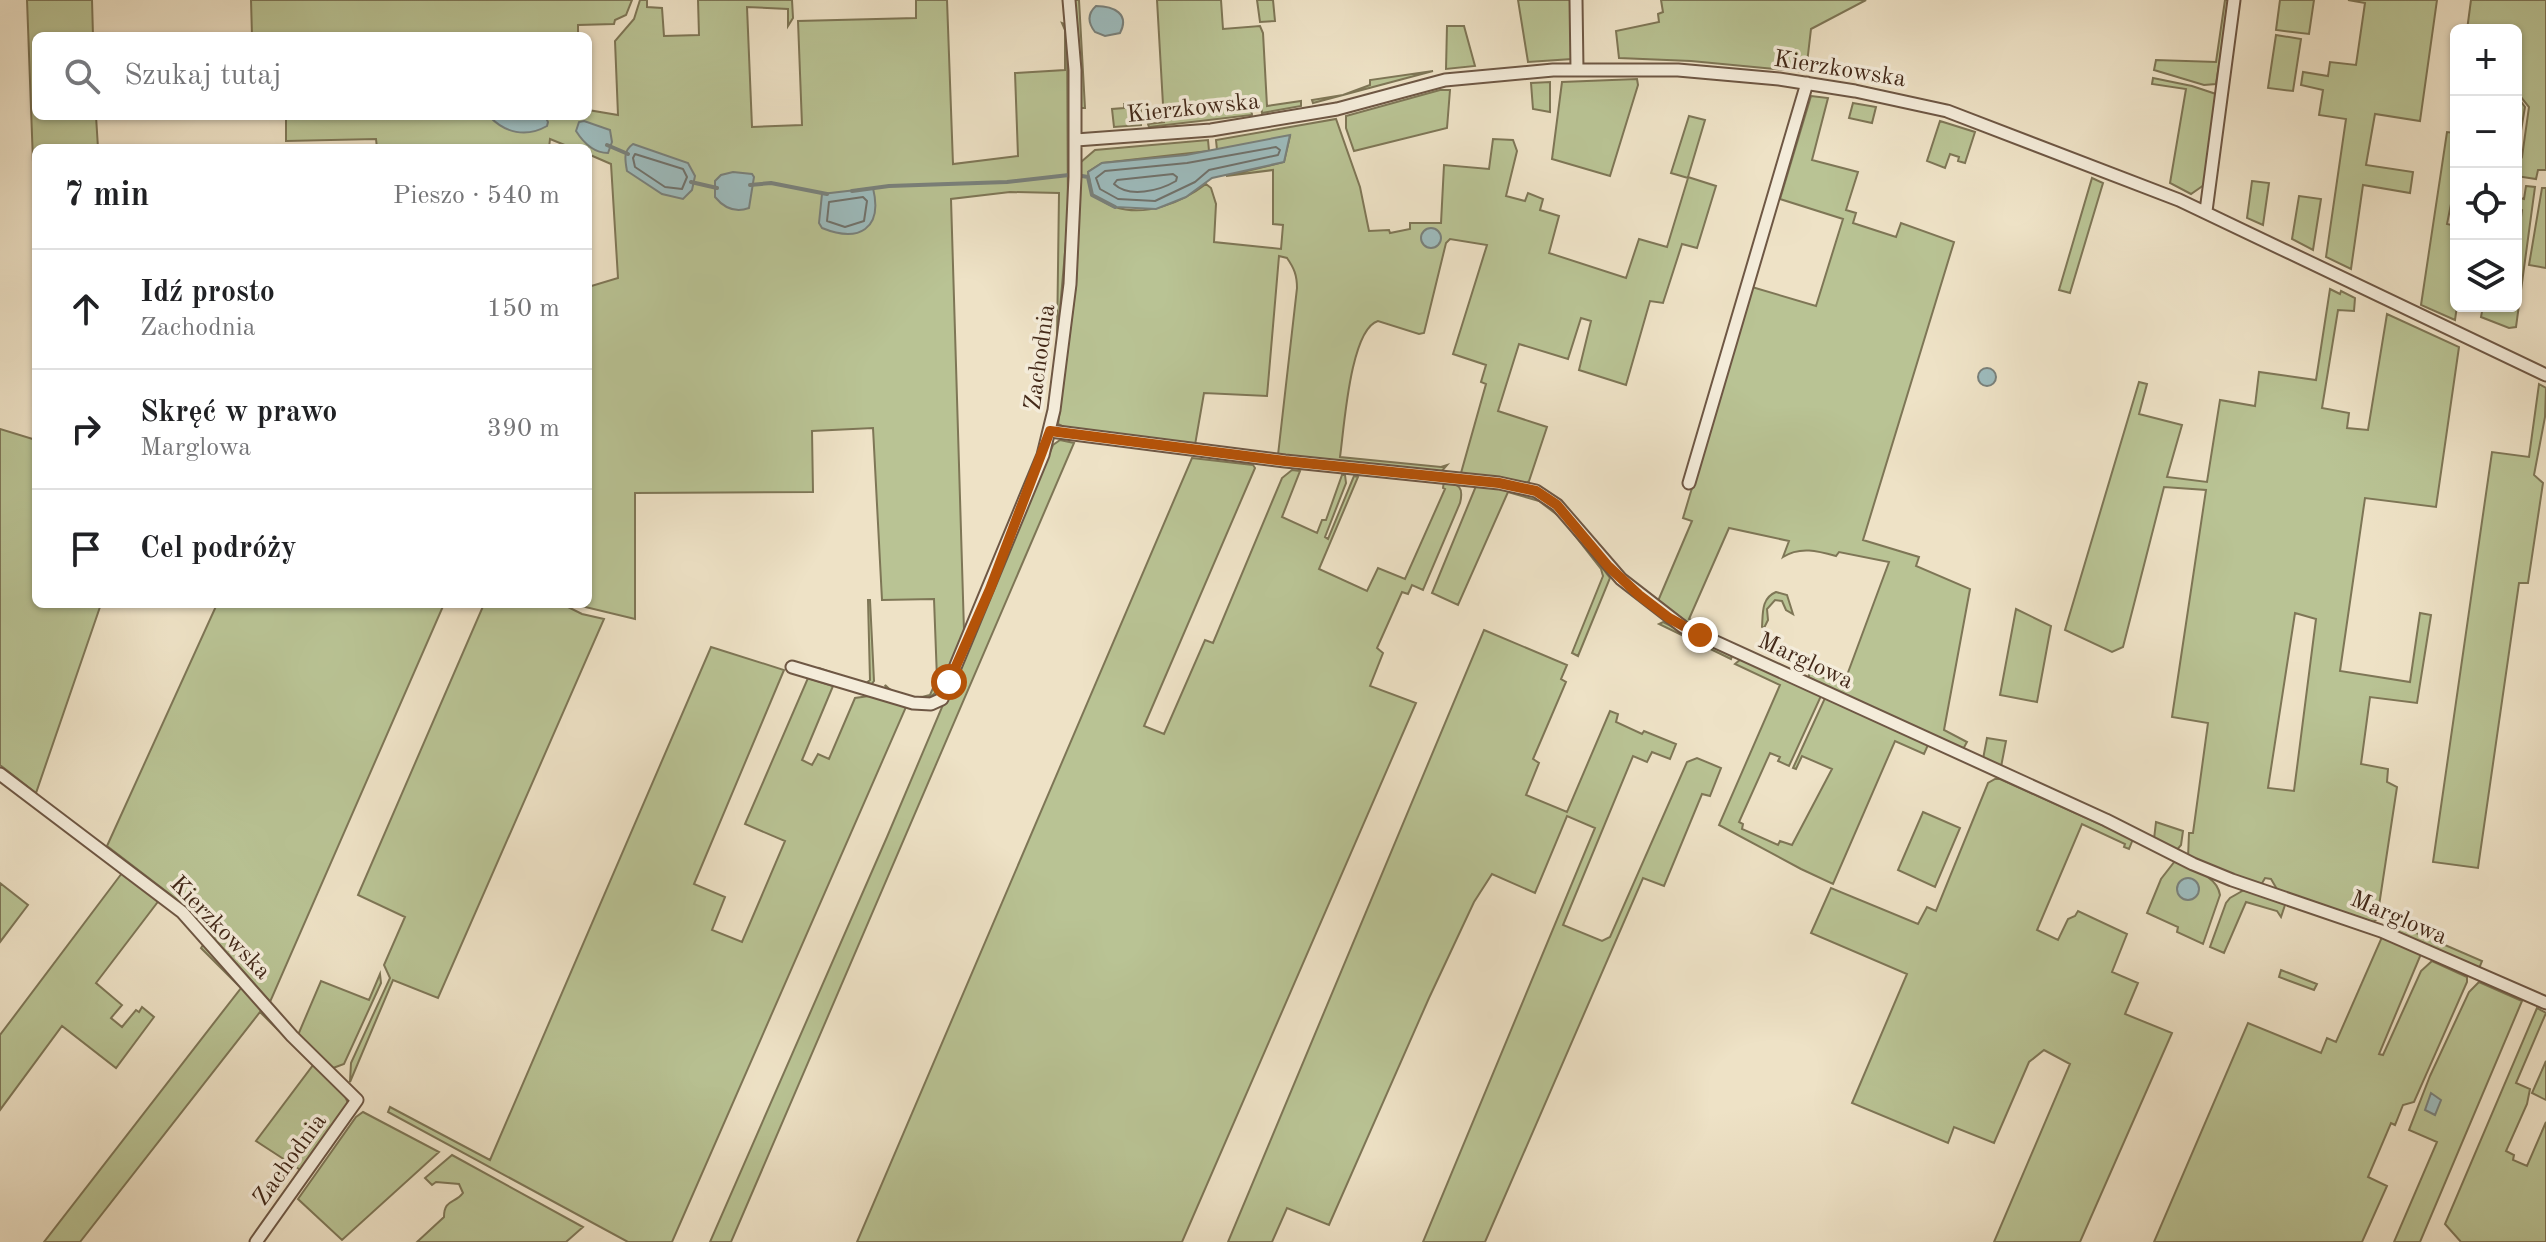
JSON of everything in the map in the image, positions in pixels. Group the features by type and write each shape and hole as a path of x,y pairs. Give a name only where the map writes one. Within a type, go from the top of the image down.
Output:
{"street":[{"name":"Zachodnia","path":"792,667 913,703 931,704 942,699 996,574 1050,431 1070,284 1076,140 1069,0"},
{"path":"1576,0 1577,69"},
{"path":"2206,211 2234,0"},
{"name":"Kierzkowska","path":"1076,140 1211,130 1337,109 1445,80 1577,69 1678,70 1807,83 1947,111 2206,211 2546,375"},
{"path":"1689,483 1807,83"},
{"name":"Marglowa","path":"1050,431 1269,460 1499,483 1536,491 1557,505 1621,579 1683,627 2106,820 2193,864 2381,931 2546,1003"},
{"name":"Kierzkowska","path":"0,774 182,912 292,1036 357,1100"},
{"name":"Zachodnia","path":"256,1242 357,1100"}],"green space":[{"path":"27,0 92,0 93,32 32,32 32,120 96,120 98,144 32,144"},
{"path":"251,0 632,0 626,15 615,20 614,24 578,25 578,32 252,32"},
{"path":"640,0 647,0 647,7 662,8 664,36 699,35 698,0 792,0 793,18 788,26 788,9 747,7 752,127 802,125 798,21 916,18 916,0 947,0 953,164 1018,156 1015,73 1065,70 1065,30 1062,23 1067,25 1068,219 1057,342 1059,193 1010,192 951,199 964,631 948,674 934,694 926,699 917,700 887,691 885,685 906,696 930,695 937,679 934,599 882,600 873,428 812,431 813,492 635,493 635,619 590,608 592,608 592,286 618,278 611,164 592,156 592,144 562,144 550,139 549,144 377,144 376,139 286,141 286,120 592,120 592,111 618,115 615,41 634,19"},
{"path":"1074,0 1079,0 1085,108 1080,108"},
{"path":"1157,0 1221,0 1223,29 1260,26 1267,106 1301,101 1301,106 1262,113 1261,107 1251,108 1252,115 1149,127 1148,124 1164,122"},
{"path":"1257,0 1273,0 1275,21 1260,22"},
{"path":"1518,0 1570,0 1572,59 1528,62"},
{"path":"1661,0 1866,0 1811,29 1806,72 1619,58 1616,31 1659,22 1658,14 1663,12"},
{"path":"2225,0 2229,0 2216,84 2204,85 2154,70 2156,60 2216,62"},
{"path":"2280,0 2314,0 2309,34 2276,30"},
{"path":"2348,0 2437,0 2420,121 2375,114 2366,165 2413,172 2410,193 2363,185 2351,269 2326,257 2346,119 2319,115 2323,90 2301,85 2303,72 2328,76 2330,62 2356,65 2365,3"},
{"path":"2471,0 2546,0 2546,170 2538,170 2536,179 2522,177 2529,107 2522,98 2522,24 2468,24"},
{"path":"1447,26 1464,26 1475,66 1446,69"},
{"path":"2276,35 2301,39 2293,91 2268,88"},
{"path":"1433,71 1343,95 1370,85 1370,80"},
{"path":"2153,78 2216,94 2204,185 2191,194 2170,183 2186,89 2152,84"},
{"path":"1637,79 1638,85 1610,176 1552,159 1562,82"},
{"path":"1550,82 1550,112 1533,109 1531,83"},
{"path":"1440,90 1450,90 1447,128 1354,151 1346,128 1346,116"},
{"path":"1343,95 1313,103 1312,100"},
{"path":"1811,96 1828,98 1812,160 1858,172 1846,210 1856,213 1853,223 1896,237 1901,223 1954,242 1863,540 1919,557 1916,566 1970,589 1944,730 1967,742 1962,751 1808,679 1810,672 1843,686 1889,562 1839,552 1836,556 1809,550 1783,557 1789,541 1729,528 1689,619 1698,623 1694,627 1658,601 1692,521 1683,518 1752,287 1816,306 1843,219 1780,199"},
{"path":"1853,103 1876,107 1872,123 1849,118"},
{"path":"1124,104 1141,104 1141,125 1114,127 1112,109 1124,108"},
{"path":"1689,116 1705,120 1688,177 1716,186 1697,248 1682,244 1663,303 1650,301 1626,385 1579,370 1591,321 1581,318 1568,359 1519,344 1498,411 1547,427 1526,483 1461,473 1486,384 1481,382 1486,365 1453,354 1487,245 1450,239 1446,243 1424,333 1378,321 1368,328 1350,382 1340,457 1441,467 1447,465 1441,472 1278,455 1297,288 1292,265 1287,258 1279,256 1267,396 1204,393 1195,445 1058,424 1076,284 1081,162 1095,150 1208,140 1209,151 1102,163 1088,172 1092,195 1127,210 1151,209 1186,197 1206,184 1211,188 1216,204 1214,242 1281,249 1283,225 1273,224 1273,170 1226,176 1284,162 1290,136 1217,150 1216,140 1336,119 1360,187 1369,231 1389,230 1390,233 1410,229 1410,223 1441,223 1444,165 1489,169 1493,139 1513,140 1517,151 1506,196 1525,201 1528,193 1543,199 1540,210 1559,216 1549,253 1626,278 1639,239 1667,247 1688,178 1671,173"},
{"path":"1940,121 1975,132 1965,163 1950,154 1945,168 1927,161"},
{"path":"2447,132 2450,132 2450,209 2447,224 2450,225 2450,312 2456,312 2455,320 2421,305"},
{"path":"2092,178 2103,183 2070,293 2059,290"},
{"path":"2252,181 2269,183 2263,225 2247,218"},
{"path":"2526,186 2535,187 2522,283 2522,198"},
{"path":"2542,188 2546,188 2546,268 2529,265"},
{"path":"2299,196 2321,199 2313,250 2292,239"},
{"path":"2330,289 2355,298 2354,311 2338,310 2322,408 2349,413 2347,428 2368,430 2387,314 2459,347 2436,507 2365,498 2340,671 2410,682 2420,613 2431,615 2417,703 2370,697 2361,764 2388,769 2387,782 2397,787 2377,919 2373,922 2278,891 2271,879 2265,878 2261,885 2188,858 2189,833 2193,833 2208,723 2172,717 2206,490 2164,487 2123,647 2112,652 2065,630 2139,382 2147,384 2139,414 2182,425 2167,477 2207,482 2220,400 2255,406 2259,372 2316,380","holes":["2295,613 2316,619 2294,791 2268,788"]},
{"path":"2482,312 2518,312 2516,327 2509,328 2481,317"},
{"path":"2539,384 2546,388 2545,417 2534,475 2543,483 2528,583 2519,583 2478,868 2433,862 2492,452 2529,457"},
{"path":"0,429 32,439 32,608 100,608 36,793 0,765"},
{"path":"1060,440 1074,443 731,1242 710,1242 887,837 1053,445"},
{"path":"1192,458 1253,465 1255,468 1144,726 1164,734 1205,640 1213,643 1282,478 1292,470 1300,471 1282,517 1317,533 1322,520 1326,520 1342,475 1345,475 1346,483 1325,537 1328,539 1354,476 1358,477 1319,569 1367,591 1378,568 1405,579 1445,489 1444,481 1457,485 1461,490 1460,503 1423,590 1412,585 1408,594 1402,592 1377,648 1383,653 1370,686 1416,703 1182,1242 857,1242"},
{"path":"1476,486 1499,487 1533,496 1560,517 1539,501 1508,492 1458,605 1432,593"},
{"path":"1568,523 1610,578 1578,656 1572,653 1603,576"},
{"path":"1776,592 1787,595 1793,614 1786,610 1782,601 1775,600 1767,609 1768,620 1764,628 1765,602"},
{"path":"868,600 874,681 865,686 818,671 819,668 865,684 870,680"},
{"path":"215,608 442,608 270,1002 180,902 107,846"},
{"path":"482,608 570,608 604,619 438,998 393,980 350,1082 351,1063 390,978 384,965 405,917 358,895"},
{"path":"2016,609 2051,626 2037,702 2000,695"},
{"path":"1663,622 1732,656 1731,659 1659,624"},
{"path":"1484,630 1567,665 1561,679 1566,682 1533,759 1539,763 1526,795 1567,812 1610,711 1618,714 1616,722 1676,744 1670,759 1652,752 1647,762 1633,756 1563,925 1602,941 1610,937 1687,762 1697,758 1721,768 1710,796 1702,794 1664,886 1643,878 1485,1242 1423,1242 1595,828 1567,816 1535,893 1492,874 1474,902 1329,1225 1287,1208 1272,1242 1228,1242"},
{"path":"711,647 784,670 694,884 725,897 712,930 742,942 785,841 745,824 808,678 833,686 802,760 812,765 818,754 829,759 855,698 869,696 906,707 672,1242 628,1242 388,1112 390,1107 490,1160"},
{"path":"1741,659 1821,696 1789,766 1770,753 1739,822 1743,824 1742,829 1778,845 1780,841 1792,845 1832,769 1802,756 1796,769 1793,768 1825,698 1928,745 1924,754 1895,741 1833,884 1719,825 1780,685 1735,664"},
{"path":"1987,738 2006,741 2001,767 1983,759"},
{"path":"1995,779 2133,839 2129,849 2124,847 2125,844 2082,824 2037,930 2058,940 2068,919 2078,911 2127,934 2112,972 2138,983 2125,1014 2172,1033 2080,1242 1994,1242 2070,1064 2044,1050 2029,1062 1994,1143 1954,1127 1948,1143 1852,1103 1907,974 1811,933 1831,888 1918,924 1927,907 1936,911 1988,783"},
{"path":"1923,812 1960,828 1935,887 1898,870"},
{"path":"2156,822 2183,831 2181,845 2176,851 2154,839"},
{"path":"2175,861 2209,878 2218,888 2220,895 2203,944 2177,932 2178,927 2147,913 2161,879"},
{"path":"122,873 160,899 96,983 122,1005 111,1018 122,1027 142,1007 154,1017 116,1068 62,1026 0,1110 0,1035"},
{"path":"0,883 28,905 0,942"},
{"path":"2244,890 2286,902 2281,917 2277,911 2246,902 2224,953 2210,947 2226,903"},
{"path":"2386,923 2482,961 2478,971 2386,928"},
{"path":"2382,937 2421,954 2379,1054 2383,1055 2421,971 2432,961 2467,977 2467,982 2414,1102 2403,1105 2395,1125 2391,1123 2368,1177 2387,1186 2362,1242 2154,1242 2248,1023 2321,1053 2327,1038 2336,1042"},
{"path":"208,946 313,1065 260,1012 80,1242 44,1242 241,988 201,948"},
{"path":"2281,970 2317,984 2314,990 2279,977"},
{"path":"380,974 381,983 344,1064 333,1068 298,1035 321,981 369,1000"},
{"path":"2479,982 2522,1001 2420,1242 2394,1242 2437,1142 2409,1130 2469,992"},
{"path":"2537,1008 2546,1013 2516,1083 2530,1089 2527,1104 2506,1151 2514,1155 2513,1160 2527,1166 2546,1122 2546,1242 2461,1242 2445,1224"},
{"path":"2546,1061 2546,1100 2532,1093"},
{"path":"313,1065 344,1094 348,1103 346,1111 302,1171 256,1141"},
{"path":"363,1112 439,1152 342,1240 298,1199 356,1117"},
{"path":"452,1155 583,1227 566,1242 417,1242 444,1217 448,1204 463,1193 459,1184 436,1182 432,1185 425,1178"}],"water":[{"path":"1096,6 1109,8 1122,16 1120,33 1105,36 1095,32 1090,19"},
{"path":"494,120 548,122 539,130 524,133"},
{"path":"579,122 610,130 612,142 608,153 586,143 576,131"},
{"path":"1290,135 1284,162 1212,178 1186,197 1156,209 1115,207 1092,195 1088,172 1102,163 1186,155"},
{"path":"633,144 688,163 695,176 692,190 683,199 662,194 627,171 626,153"},
{"path":"733,172 752,174 754,177 749,208 730,208 715,197 715,181 721,175"},
{"path":"873,188 874,214 865,229 847,234 822,228 819,223 822,194"},
{"path":"1431,228 1438,231 1441,238 1438,245 1431,248 1424,245 1421,238 1424,231"},
{"path":"1983,368 1991,368 1996,377 1994,384 1983,386 1978,381 1978,373"},
{"path":"2188,878 2199,889 2188,900 2177,889"},
{"path":"2431,1093 2441,1100 2435,1115 2425,1110"}],"waterway":[{"path":"607,145 628,154"},
{"path":"852,191 889,186 1007,182 1069,175"},
{"path":"1082,176 1088,177 1092,195 1115,207"},
{"path":"691,182 717,188"},
{"path":"750,185 771,183 827,194"}],"route":[{"path":"949,682 990,589 1050,431 1285,461 1499,483 1536,491 1557,505 1608,566 1639,595 1669,618 1700,635"}]}
